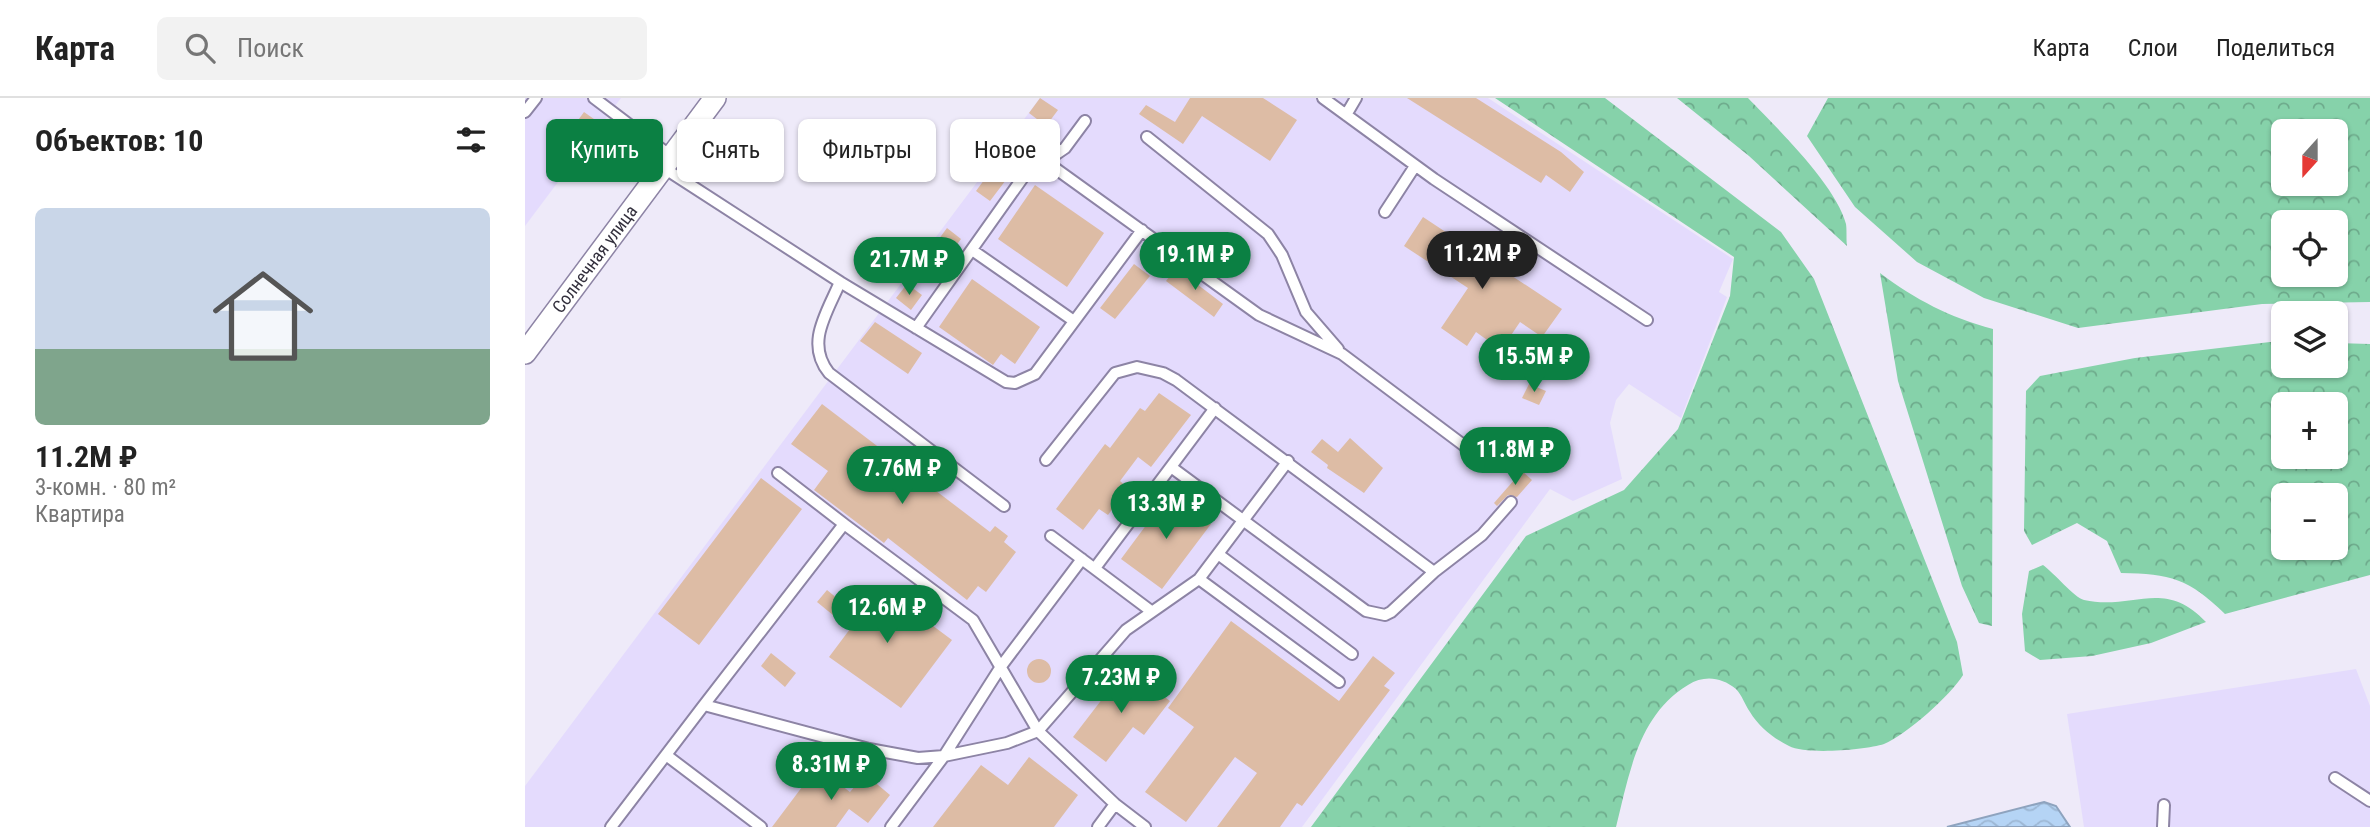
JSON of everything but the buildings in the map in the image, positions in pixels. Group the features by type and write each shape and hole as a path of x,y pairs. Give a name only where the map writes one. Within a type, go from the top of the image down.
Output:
{"street":[{"name":"Солнечная улица","path":"525,353 715,98"}],"lane":[{"path":"525,112 536,98"},
{"path":"594,98 668,162 840,282 1006,382 1015,383 1035,374 1142,230"},
{"path":"1324,98 1415,166 1647,320"},
{"path":"1346,115 1356,98"},
{"path":"1060,151 1085,121"},
{"path":"1147,137 1268,234 1282,255 1305,312 1342,354"},
{"path":"1385,212 1415,166"},
{"path":"1060,172 1259,315 1342,354 1474,453"},
{"path":"916,328 1020,182"},
{"path":"972,250 1074,321"},
{"path":"840,282 818,334 816,344 821,363 829,373 1004,506"},
{"path":"1047,460 1106,381 1125,368 1148,368 1163,373 1215,408 1434,572"},
{"path":"1095,568 1215,408"},
{"path":"704,705 896,756 944,756 1021,739 1038,731 1111,645 1151,611 1199,579 1288,461"},
{"path":"1171,467 1366,611 1377,615 1391,612 1434,572 1482,535 1511,502"},
{"path":"778,473 973,620 1002,665 1038,731 1115,804 1145,827"},
{"path":"618,825 666,755 844,524"},
{"path":"1051,536 1151,611"},
{"path":"1218,554 1352,654"},
{"path":"891,827 944,756 1002,665 1082,559"},
{"path":"1199,579 1339,682"},
{"path":"666,755 761,827"},
{"path":"2335,778 2370,801"},
{"path":"1098,827 1115,804"},
{"path":"2163,827 2164,805"}],"shaded area":[{"path":"525,98 621,98 605,119 546,119 546,182 558,182 525,226"},
{"path":"1040,98 1488,98 1733,259 1719,292 1727,297 1681,418 1629,384 1616,400 1610,423 1622,479 1573,501 1550,489 1302,827 525,827 525,786 977,182 1060,182 1060,119 1024,119"},
{"path":"2356,669 2370,706 2370,827 2084,827 2067,714"}],"green space":[{"path":"1495,98 1605,98 1781,232 1814,279 1957,642 1963,675 1939,703 1893,739 1884,744 1850,750 1797,749 1777,739 1762,727 1736,689 1718,680 1706,679 1688,685 1671,698 1647,729 1631,767 1616,827 1311,827 1526,536 1624,490 1678,429 1730,296 1734,257"},
{"path":"1677,98 1748,98 1804,157 1830,192 1846,224 1847,246 1749,156"},
{"path":"1828,98 2370,98 2370,302 2271,301 2271,304 2078,328 1984,298 1917,262 1855,207 1807,136"},
{"path":"1880,273 1933,307 1993,329 1992,626 1979,623 1962,586 1898,381"},
{"path":"2271,342 2271,378 2348,378 2348,343 2370,344 2370,575 2225,614 2189,585 2178,580 2121,573 2107,541 2077,523 2032,545 2024,531 2026,391 2040,376 2135,358"},
{"path":"2043,565 2084,600 2117,602 2162,598 2176,601 2191,609 2206,622 2151,643 2092,656 2040,660 2025,651 2022,614 2029,571"}],"water":[{"path":"2044,802 2056,806 2070,827 1947,827"}]}
